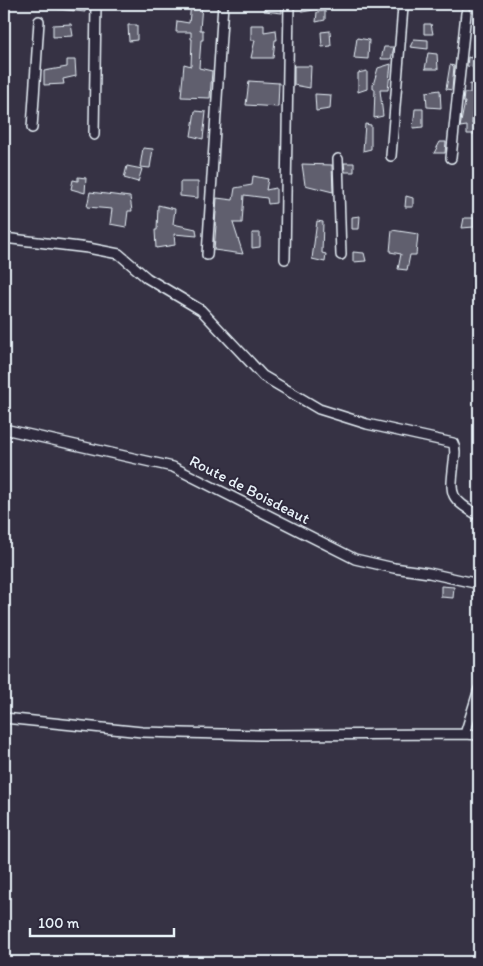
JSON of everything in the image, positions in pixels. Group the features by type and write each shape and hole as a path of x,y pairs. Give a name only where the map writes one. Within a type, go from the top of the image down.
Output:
{"street":[{"path":"94,135 96,4"},
{"path":"207,255 222,4"},
{"path":"285,259 289,4"},
{"path":"391,156 403,7"},
{"path":"451,158 466,14"},
{"path":"32,128 39,21"},
{"path":"338,160 341,255"},
{"path":"4,238 88,248 118,254 147,278 201,310 263,376 319,409 368,424 453,443 455,449 451,485 454,497 479,516"},
{"name":"Route de Boisdeaut","path":"4,429 173,467 355,559 479,584"},
{"path":"465,734 479,689"},
{"path":"4,718 142,732 261,735 479,735"}],"building":[{"path":"58,4 85,4 85,12 58,9"},
{"path":"191,4 202,4 200,30 203,30 203,40 201,40 199,68 212,71 210,98 181,97 184,64 191,66 192,39 191,32 176,32 177,21 189,23"},
{"path":"265,4 281,4 282,13 264,11"},
{"path":"303,4 326,4 326,8 302,12"},
{"path":"325,11 325,20 316,22 317,12"},
{"path":"71,24 73,36 53,37 53,25"},
{"path":"424,24 431,24 433,34 424,34"},
{"path":"128,25 137,25 137,40 129,41"},
{"path":"251,25 264,25 264,32 276,30 277,40 275,40 273,58 251,58 255,40 251,40"},
{"path":"330,31 331,46 322,47 321,32"},
{"path":"357,38 369,40 368,59 354,58"},
{"path":"414,39 428,40 428,49 410,47"},
{"path":"478,40 479,68 467,66 468,57 471,58"},
{"path":"384,47 394,47 391,59 381,59"},
{"path":"428,53 437,54 438,69 425,69"},
{"path":"67,60 75,60 76,76 63,79 64,84 44,85 44,71 67,67"},
{"path":"391,64 388,90 380,90 383,116 374,118 375,89 373,89 373,85 378,68"},
{"path":"450,65 454,66 452,90 446,89"},
{"path":"294,66 311,66 310,88 294,85"},
{"path":"367,71 367,89 358,92 358,73"},
{"path":"249,81 279,83 278,107 246,105"},
{"path":"470,84 477,85 477,103 473,102 472,124 477,125 477,134 467,134 467,126 460,127 465,102 463,102 464,93 470,93"},
{"path":"440,90 441,108 427,107 426,92"},
{"path":"315,94 331,95 330,109 316,111"},
{"path":"415,109 423,109 423,127 413,128"},
{"path":"195,111 206,112 203,139 191,136"},
{"path":"365,124 371,125 371,149 363,151"},
{"path":"440,142 446,142 445,153 434,153"},
{"path":"143,148 153,149 150,168 140,167"},
{"path":"344,163 354,163 354,172 345,172"},
{"path":"302,164 332,165 333,192 305,185"},
{"path":"127,166 142,169 138,182 124,178"},
{"path":"253,176 268,179 266,190 276,188 276,203 268,204 267,198 244,195 242,223 233,223 243,254 214,250 217,198 233,200 235,188 252,185"},
{"path":"78,177 86,178 85,193 71,189 73,180 78,181"},
{"path":"180,182 198,182 198,198 180,196"},
{"path":"90,192 130,197 132,211 128,211 126,227 110,224 112,209 87,207"},
{"path":"406,196 413,198 413,207 405,207"},
{"path":"158,205 175,209 173,224 196,229 197,236 174,234 175,245 156,248 155,230 157,230"},
{"path":"360,216 359,229 352,229 352,217"},
{"path":"464,218 474,218 474,227 462,228"},
{"path":"317,221 323,222 322,253 326,254 325,262 312,259"},
{"path":"392,230 418,234 416,255 410,255 407,270 398,269 401,254 390,252"},
{"path":"252,233 260,233 260,247 252,248"},
{"path":"353,252 364,253 366,261 353,262"},
{"path":"441,586 454,587 453,598 441,597"}]}
